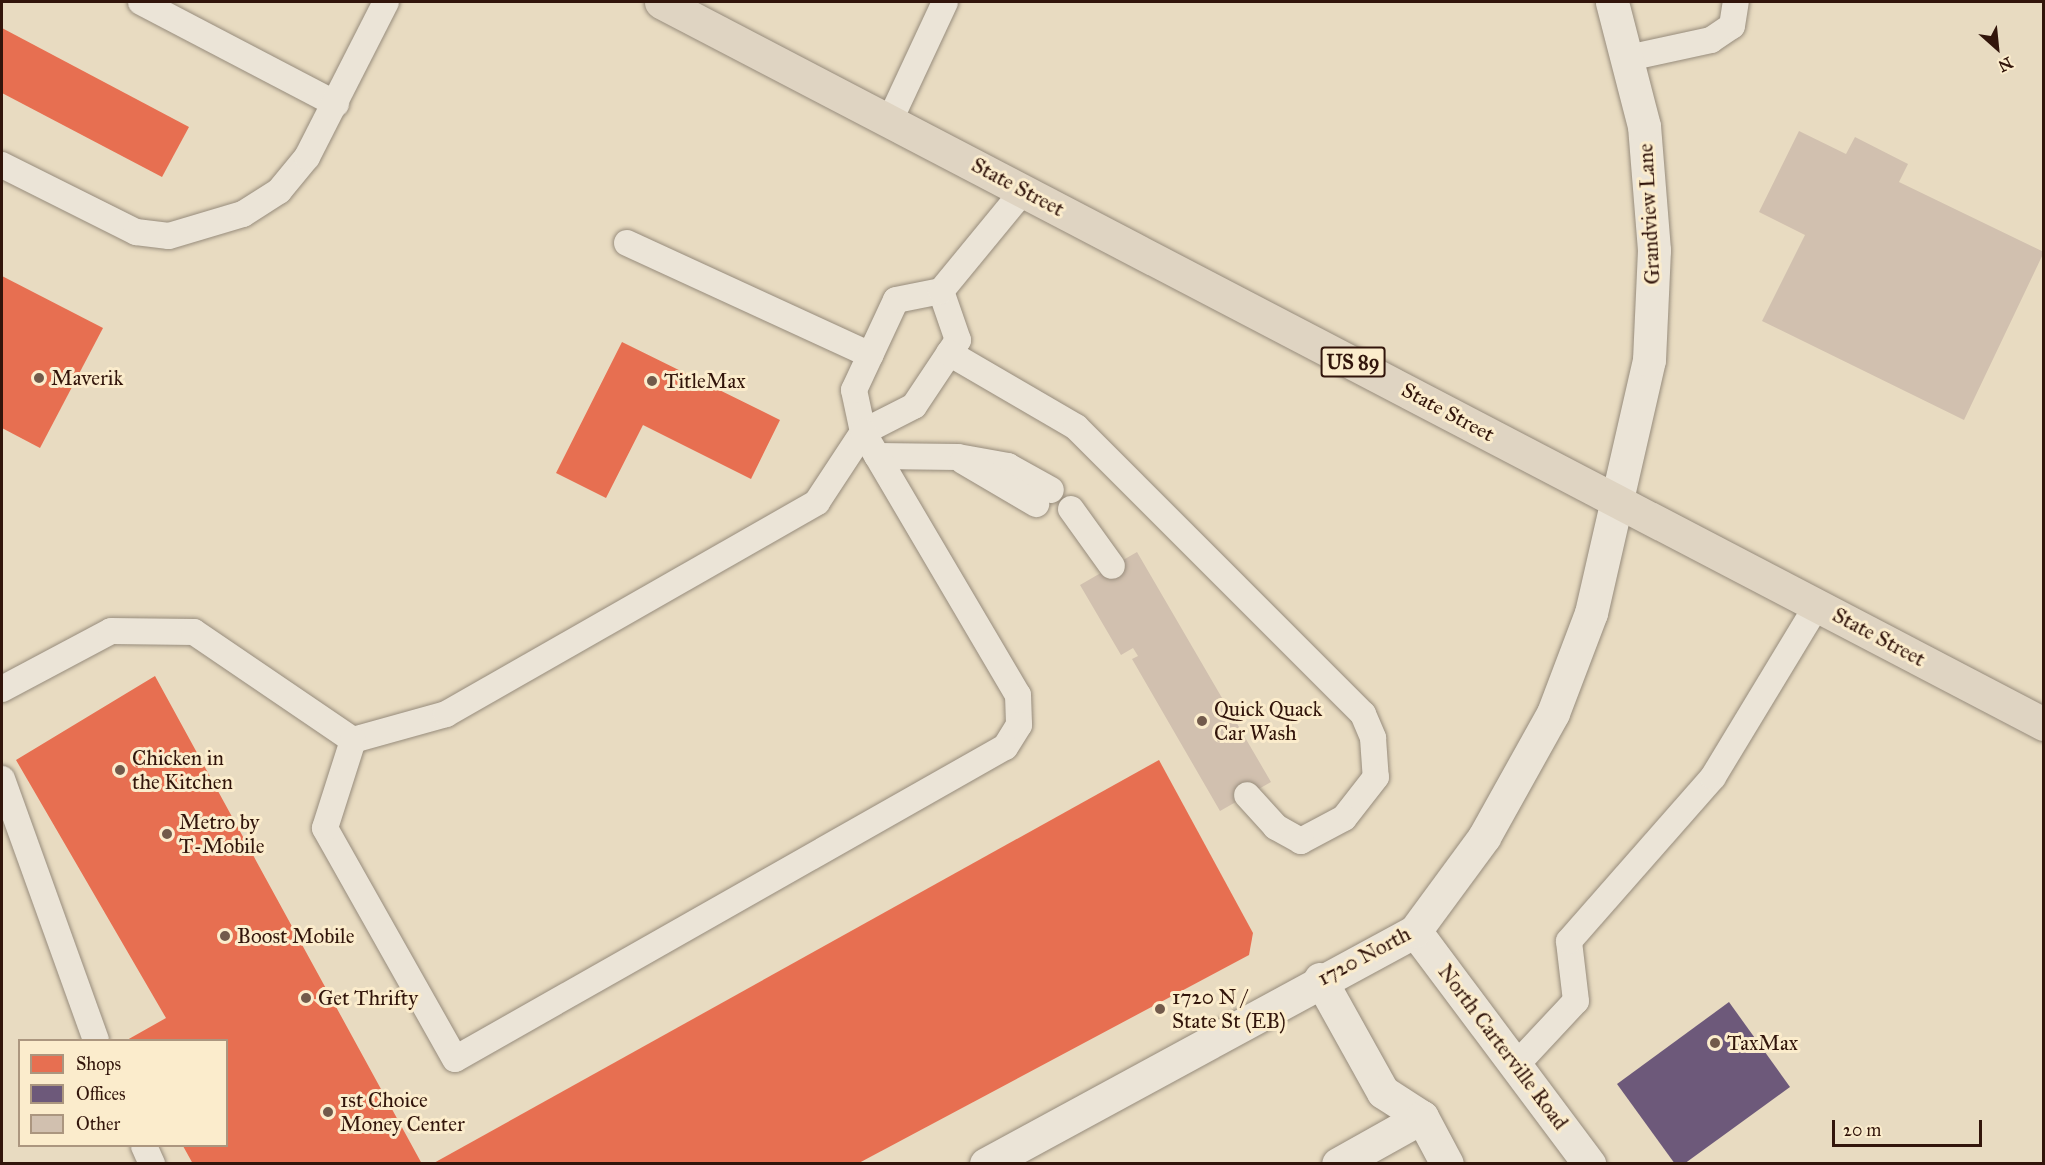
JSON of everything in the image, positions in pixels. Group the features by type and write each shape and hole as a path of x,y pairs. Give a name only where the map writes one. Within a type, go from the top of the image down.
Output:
{"main road":[{"name":"State Street","path":"661,2 2043,723"}],"street":[{"name":"Grandview Lane","path":"1612,2 1644,126 1654,250 1649,360 1614,499"},
{"name":"1720 North","path":"986,1164 1320,980 1415,931 1484,837 1553,713 1591,613 1614,499"},
{"name":"North Carterville Road","path":"1415,931 1517,1064 1589,1164"},
{"path":"1320,980 1383,1092 1422,1117 1447,1164"},
{"path":"1338,1164 1422,1117"}],"lane":[{"path":"141,2 336,104"},
{"path":"2,165 136,232 169,236 234,218 279,191 307,157 386,2"},
{"path":"890,120 945,2"},
{"path":"1628,58 1711,40 1732,26 1736,2"},
{"path":"353,740 325,828 455,1059 1005,747 1019,725 1018,695 863,432 854,390 896,300 941,291 1024,190"},
{"path":"627,243 870,355"},
{"path":"2,689 111,631 194,632 353,740 446,714 817,502 863,432 914,406 958,340 941,291"},
{"path":"949,352 1076,427 1363,714 1373,738 1376,777 1344,818 1301,841 1276,827 1247,795"},
{"path":"877,456 958,457 1008,466 1044,497"},
{"path":"1065,516 1112,566"},
{"path":"1517,1064 1576,1001 1569,941 1713,777 1817,605"},
{"path":"2,779 95,1039"},
{"path":"144,1147 152,1164"}],"building: Shops":[{"path":"2,28 189,127 162,177 2,93"},
{"name":"Maverik","path":"2,276 103,328 40,448 2,428"},
{"name":"TitleMax","path":"622,342 780,420 751,479 643,425 606,498 556,473"},
{"path":"155,676 422,1164 193,1164 184,1147 228,1147 228,1039 129,1039 166,1018 16,760"},
{"path":"1159,760 1253,933 1249,955 857,1164 432,1164"}],"building: Offices":[{"name":"TaxMax","path":"1729,1002 1790,1087 1684,1164 1675,1164 1617,1084"}],"building: Other":[{"path":"1799,131 1846,154 1855,137 1908,164 1899,182 2044,252 1964,420 1762,321 1805,235 1759,212"},
{"name":"Quick Quack Car Wash","path":"1137,552 1271,782 1220,811 1132,659 1138,656 1133,648 1121,655 1080,585"}],"place":[{"name":"Maverik","path":"39,378"},
{"name":"TitleMax","path":"652,381"},
{"name":"Quick Quack Car Wash","path":"1202,721"},
{"name":"Chicken in the Kitchen","path":"120,770"},
{"name":"Metro by T-Mobile","path":"167,834"},
{"name":"Boost Mobile","path":"225,936"},
{"name":"Get Thrifty","path":"306,998"},
{"name":"1720 N / State St (EB)","path":"1160,1009"},
{"name":"TaxMax","path":"1715,1043"},
{"name":"1st Choice Money Center","path":"328,1112"}]}
